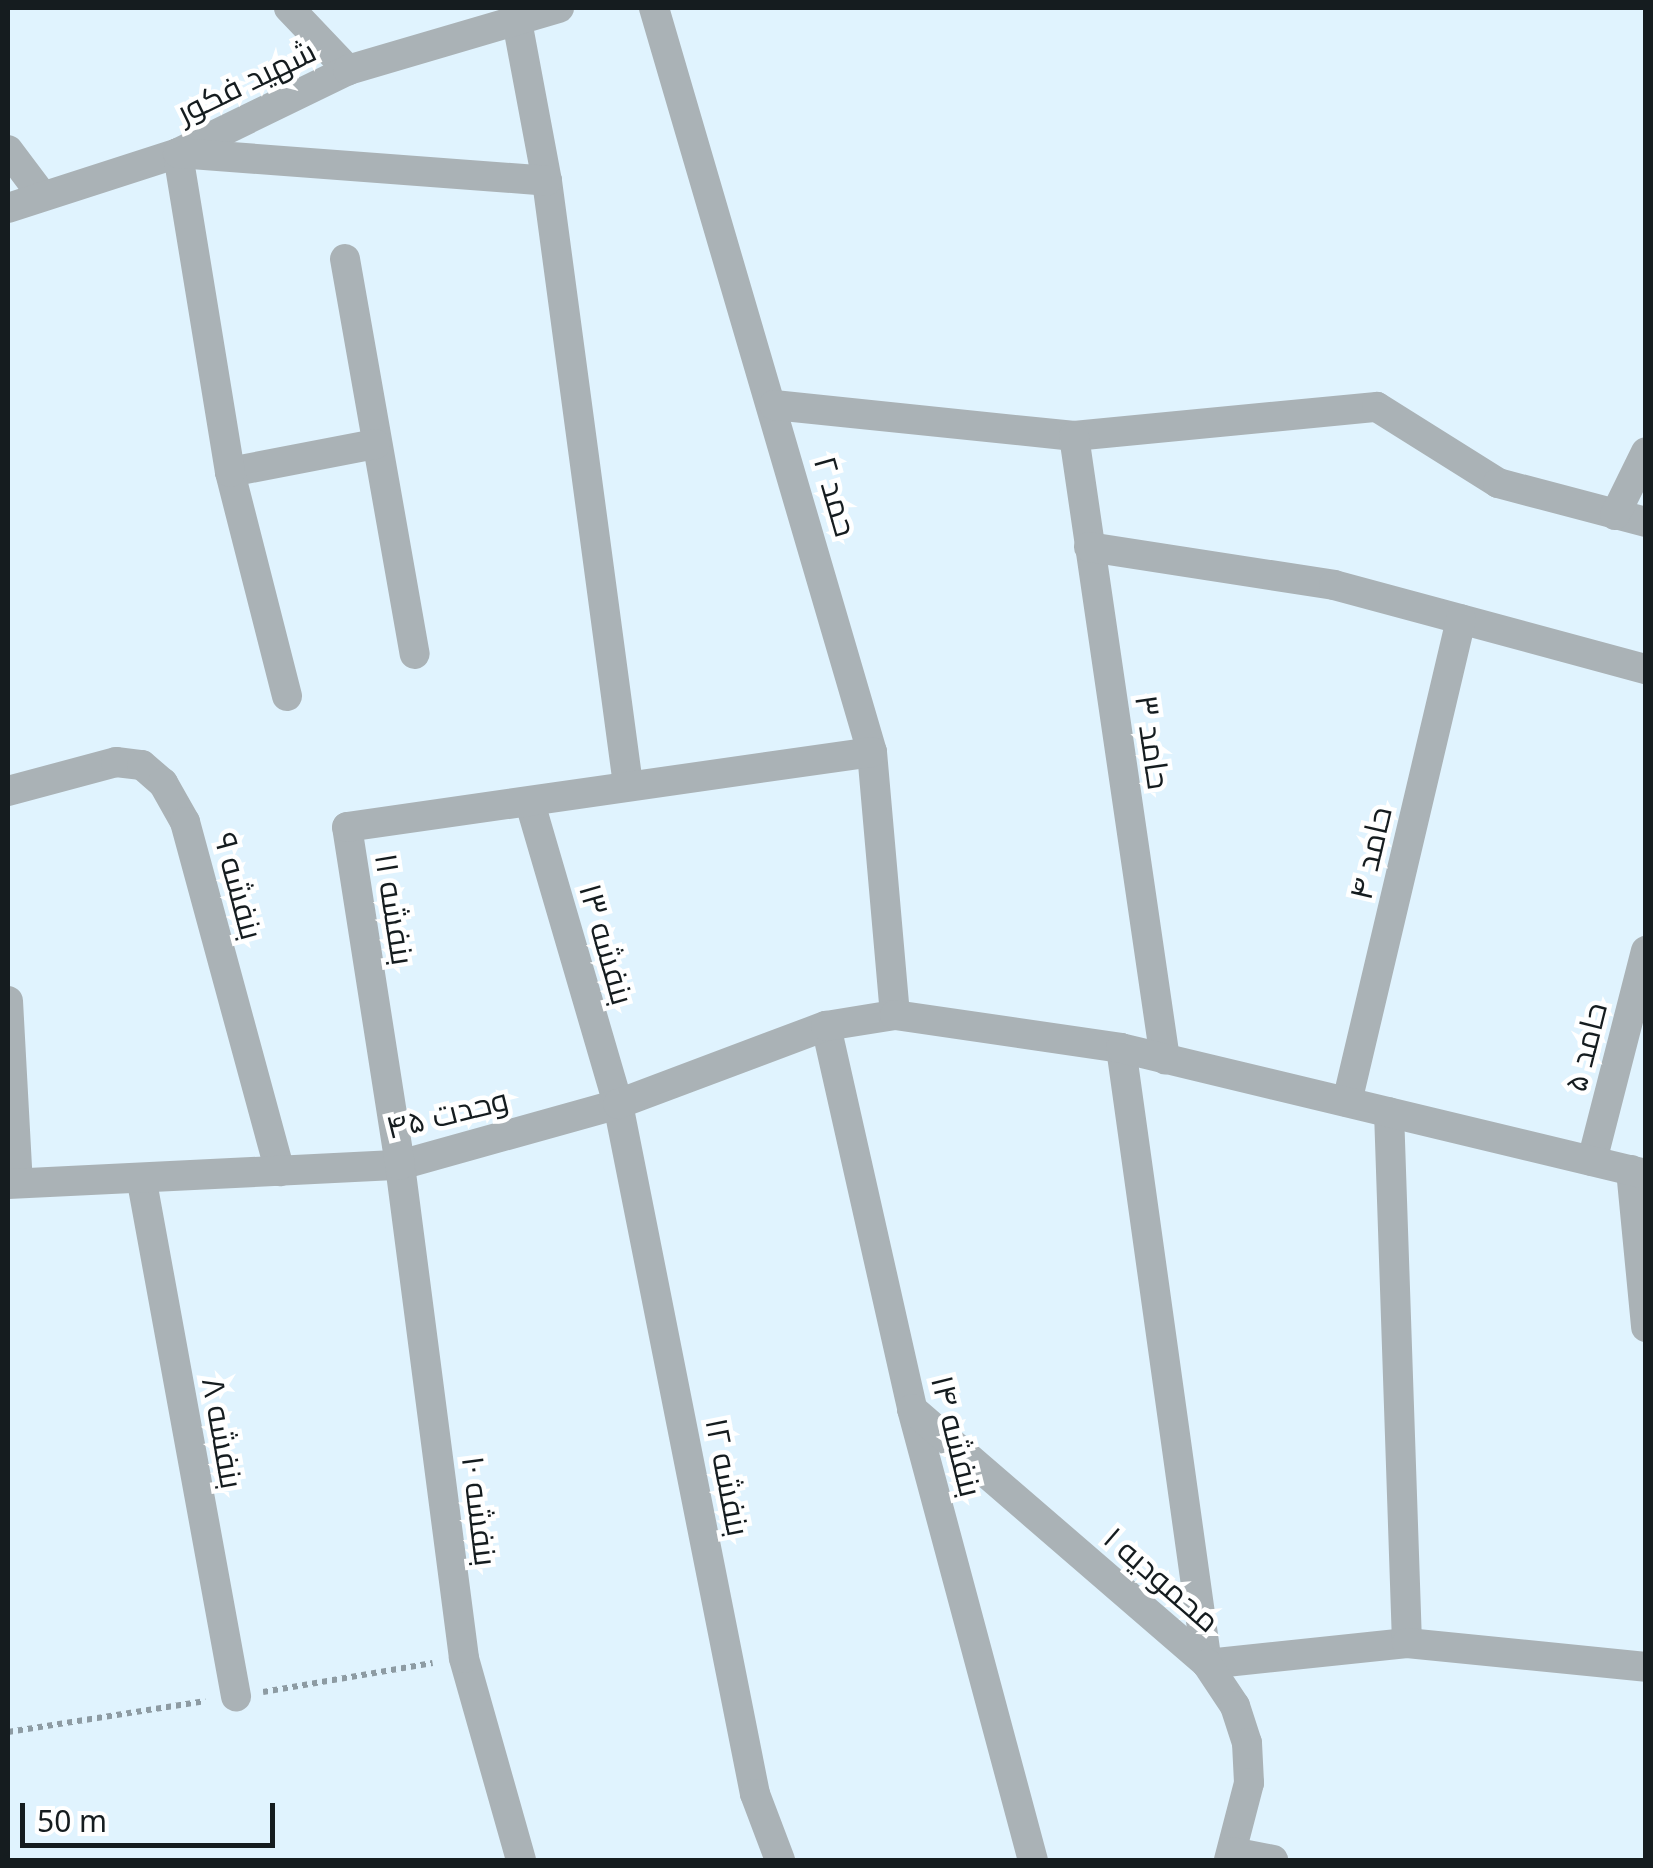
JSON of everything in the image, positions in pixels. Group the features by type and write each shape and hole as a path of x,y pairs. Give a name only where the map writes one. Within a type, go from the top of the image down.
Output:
{"street":[{"path":"288,8 348,70"},
{"name":"شهید فکور","path":"8,208 41,194 178,153 348,70 560,8"},
{"name":"حمد ۲","path":"654,8 774,405 872,752 895,1015"},
{"path":"517,21 547,181 628,785"},
{"path":"8,150 41,194"},
{"path":"287,696 230,472 178,153 547,181"},
{"path":"345,259 415,654"},
{"path":"774,405 1074,436 1377,407 1498,483 1646,522"},
{"name":"حامد ۳","path":"1074,436 1165,1059"},
{"path":"230,472 376,444"},
{"path":"1615,514 1646,452"},
{"path":"1089,548 1334,585 1646,669"},
{"name":"حامد ۴","path":"1347,1102 1461,619"},
{"name":"بنفشه ۱۱","path":"400,1165 347,827 872,752"},
{"name":"بنفشه ۹","path":"8,791 116,762 142,765 163,783 186,822 280,1172"},
{"name":"بنفشه ۱۳","path":"530,803 618,1104"},
{"name":"حامد ۵","path":"1592,1161 1646,951"},
{"path":"8,1001 13,1184"},
{"name":"وحدت ۴۵","path":"13,1184 142,1182 400,1165 618,1104 826,1026 895,1015 1121,1048 1638,1172"},
{"name":"بنفشه ۱۴","path":"826,1026 912,1409 1033,1860"},
{"path":"1121,1048 1207,1664 1407,1642 1646,1667"},
{"name":"بنفشه ۱۲","path":"618,1104 755,1794 780,1860"},
{"path":"1389,1112 1407,1642"},
{"name":"بنفشه ۱۰","path":"400,1165 464,1658 521,1860"},
{"path":"1638,1172 1646,1327"},
{"name":"بنفشه ۸","path":"142,1182 236,1696"},
{"name":"محمودیه ۱","path":"912,1409 1207,1664 1235,1706 1247,1742 1250,1783 1231,1856"},
{"path":"1231,1856 1273,1860"}]}
